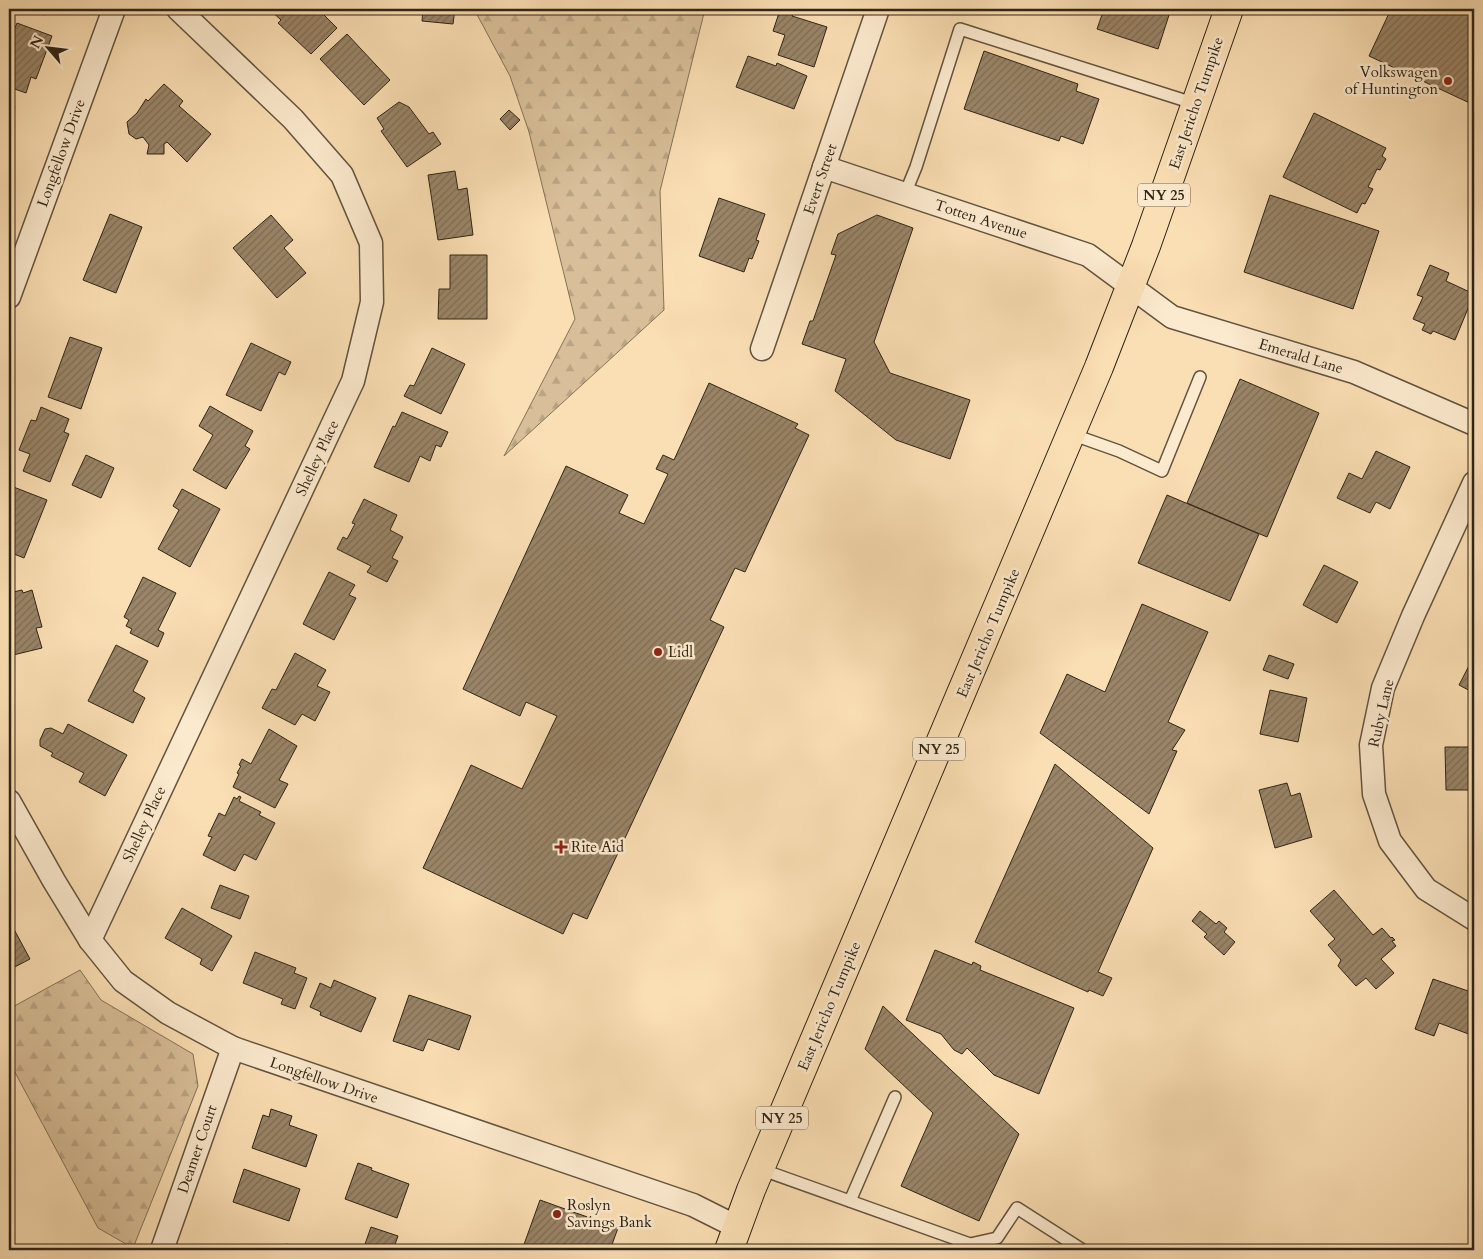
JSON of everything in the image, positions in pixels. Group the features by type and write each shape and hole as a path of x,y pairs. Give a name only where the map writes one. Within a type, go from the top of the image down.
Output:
{"main road":[{"name":"East Jericho Turnpike","path":"733,1239 760,1169 1071,434 1131,286 1228,9"}],"street":[{"name":"Longfellow Drive","path":"9,297 114,9"},
{"name":"Shelley Place","path":"90,940 353,381 372,302 371,243 342,175 293,119 178,9"},
{"name":"Evert Street","path":"762,349 878,9"},
{"name":"Totten Avenue","path":"824,167 1088,255 1131,286"},
{"name":"Emerald Lane","path":"1131,286 1172,317 1354,372 1474,424"},
{"name":"Ruby Lane","path":"1474,483 1413,616 1383,688 1371,744 1374,794 1390,841 1426,889 1474,918"},
{"name":"Longfellow Drive","path":"9,801 90,940 123,981 168,1013 232,1048 693,1205 733,1239"},
{"name":"Deamer Court","path":"164,1250 163,1247 232,1048"}],"lane":[{"path":"905,194 916,167 960,29 1196,104"},
{"path":"1071,434 1119,451 1162,471 1200,377"},
{"path":"850,1201 896,1097"},
{"path":"760,1169 970,1244 997,1238 1017,1208 1081,1249"}],"green space":[{"path":"474,9 705,9 660,191 664,310 504,456 575,319 529,132 510,76"},
{"path":"80,970 101,1000 193,1054 198,1086 133,1248 98,1228 9,1061 9,1009"}],"building":[{"path":"30,9 48,9 45,15"},
{"path":"269,9 326,9 322,13 337,28 311,54 278,23 281,20"},
{"path":"423,9 455,9 453,24 422,21"},
{"path":"1104,9 1171,9 1158,49 1097,29"},
{"name":"Volkswagen of Huntington","path":"1391,9 1474,9 1474,105 1369,56"},
{"path":"780,10 793,14 792,16 827,27 814,67 778,55 785,35 773,31"},
{"path":"17,23 52,36 36,79 31,77 26,93 9,87 9,26 15,28"},
{"path":"347,34 390,80 364,105 320,59"},
{"path":"984,51 1078,84 1076,91 1099,99 1083,144 1061,136 1059,141 964,109"},
{"path":"748,56 776,66 777,63 807,76 794,109 736,87"},
{"path":"164,84 183,101 179,106 211,134 187,162 167,142 164,144 164,154 147,154 149,145 143,137 136,139 129,134 127,122 137,113 146,99 148,101"},
{"path":"399,102 409,107 429,134 433,132 441,144 407,167 381,131 384,129 377,118"},
{"path":"9,104 15,107 9,122"},
{"path":"509,110 520,120 510,130 500,119"},
{"path":"1314,113 1386,148 1382,156 1386,159 1380,170 1377,169 1368,187 1373,189 1365,204 1362,203 1357,213 1283,177"},
{"path":"455,171 458,190 467,188 473,235 438,240 428,175"},
{"path":"1270,195 1379,231 1353,309 1244,272"},
{"path":"719,198 765,214 756,240 759,241 752,259 749,258 744,272 699,256"},
{"path":"110,214 142,227 116,293 83,280"},
{"path":"271,215 293,240 284,248 306,273 277,298 233,248"},
{"path":"877,215 913,228 874,342 890,373 970,400 950,459 896,440 835,391 846,359 802,344 810,321 813,321 836,255 831,254 838,234"},
{"path":"450,255 487,255 487,319 438,319 439,289 450,289"},
{"path":"1430,265 1449,273 1446,281 1474,294 1455,340 1433,331 1431,334 1422,330 1425,324 1413,319 1423,297 1417,295"},
{"path":"70,337 102,348 81,409 48,397"},
{"path":"251,343 291,362 285,375 279,372 261,411 226,395"},
{"path":"432,348 465,364 441,414 404,396 410,385 414,386"},
{"path":"1240,379 1319,413 1267,537 1187,503"},
{"path":"709,383 798,424 795,428 809,435 745,572 735,568 710,620 724,627 587,919 573,913 563,934 423,868 471,765 522,789 557,716 526,702 520,716 463,689 566,466 628,495 619,513 644,524 668,474 656,469 663,455 674,460"},
{"path":"210,406 253,431 245,446 250,449 226,489 193,470 213,435 199,426"},
{"path":"41,407 69,419 64,432 69,434 50,482 23,471 30,454 19,450 31,420 36,421"},
{"path":"402,412 448,432 441,447 436,445 430,461 420,456 409,482 374,467 393,426 395,427"},
{"path":"1376,451 1410,467 1390,509 1376,502 1370,513 1337,498 1349,473 1362,479"},
{"path":"86,455 114,468 101,498 72,485"},
{"path":"11,486 47,500 24,558 9,552 9,492"},
{"path":"182,489 220,509 190,567 158,549 179,510 173,506"},
{"path":"1167,495 1259,534 1230,601 1138,563"},
{"path":"364,499 397,515 390,530 403,537 392,558 398,561 387,582 367,572 371,566 337,549 343,537 347,539 355,524 352,523"},
{"path":"1324,565 1358,582 1337,623 1303,605"},
{"path":"329,572 355,585 349,595 356,598 334,640 303,624"},
{"path":"143,577 176,593 158,630 164,633 158,647 130,633 132,629 126,626 129,620 124,617"},
{"path":"22,590 23,593 32,590 42,627 36,628 42,648 9,656 9,593"},
{"path":"1142,604 1208,632 1168,722 1185,730 1172,750 1177,751 1149,814 1040,733 1067,674 1105,692"},
{"path":"116,645 148,661 133,691 145,698 133,723 88,701"},
{"path":"295,653 326,670 317,686 330,692 315,721 302,714 295,725 262,708 272,689 276,690"},
{"path":"1269,655 1294,664 1288,679 1263,670"},
{"path":"1474,656 1474,693 1459,685"},
{"path":"1270,690 1307,698 1298,742 1260,734"},
{"path":"68,724 127,755 105,796 79,782 84,773 51,756 53,753 40,746 40,740 45,729 51,728 63,734"},
{"path":"269,729 297,746 279,780 288,784 275,808 233,787 239,774 237,773 242,759 251,764"},
{"path":"1445,747 1474,747 1474,790 1446,790"},
{"path":"1055,764 1153,848 1098,972 1112,978 1103,996 1089,990 1088,992 975,942"},
{"path":"1287,783 1291,796 1300,793 1312,837 1275,848 1259,790"},
{"path":"239,796 241,797 239,801 261,812 259,815 275,823 256,860 244,854 235,871 203,855 212,837 208,836 219,813 225,816 234,797 237,799"},
{"path":"220,885 249,896 240,919 211,908"},
{"path":"1334,890 1373,935 1382,928 1395,940 1392,941 1396,946 1381,959 1394,973 1376,989 1366,978 1356,986 1338,966 1341,960 1328,945 1335,939 1310,911"},
{"path":"182,908 232,936 212,971 200,964 202,959 165,938"},
{"path":"1200,911 1216,924 1219,921 1227,928 1224,932 1235,942 1224,955 1204,937 1207,934 1192,921"},
{"path":"9,920 30,959 9,970"},
{"path":"935,950 972,965 973,962 981,966 980,970 1074,1008 1039,1094 994,1075 967,1048 962,1054 954,1050 941,1034 906,1020"},
{"path":"255,952 296,968 294,973 307,978 295,1009 281,1004 283,999 243,983"},
{"path":"1433,979 1474,993 1474,1036 1439,1023 1434,1036 1415,1029"},
{"path":"334,980 376,998 361,1032 320,1015 321,1012 310,1007 320,983 331,988"},
{"path":"409,995 471,1016 459,1050 428,1039 423,1051 393,1041"},
{"path":"883,1006 1019,1134 979,1221 901,1186 933,1113 865,1049"},
{"path":"271,1109 292,1116 289,1125 317,1135 306,1167 252,1148 263,1115 269,1117"},
{"path":"358,1163 372,1168 371,1170 409,1184 397,1218 345,1199"},
{"path":"244,1169 300,1189 289,1221 233,1202"},
{"name":"Roslyn Savings Bank","path":"540,1200 618,1228 610,1250 522,1250"},
{"path":"371,1227 398,1236 393,1250 363,1250"},
{"path":"286,1244 314,1250 285,1250"}],"place":[{"name":"Volkswagen of Huntington","path":"1448,81"},
{"name":"Lidl","path":"658,652"},
{"name":"Rite Aid","path":"561,847"},
{"name":"Roslyn Savings Bank","path":"557,1214"}]}
